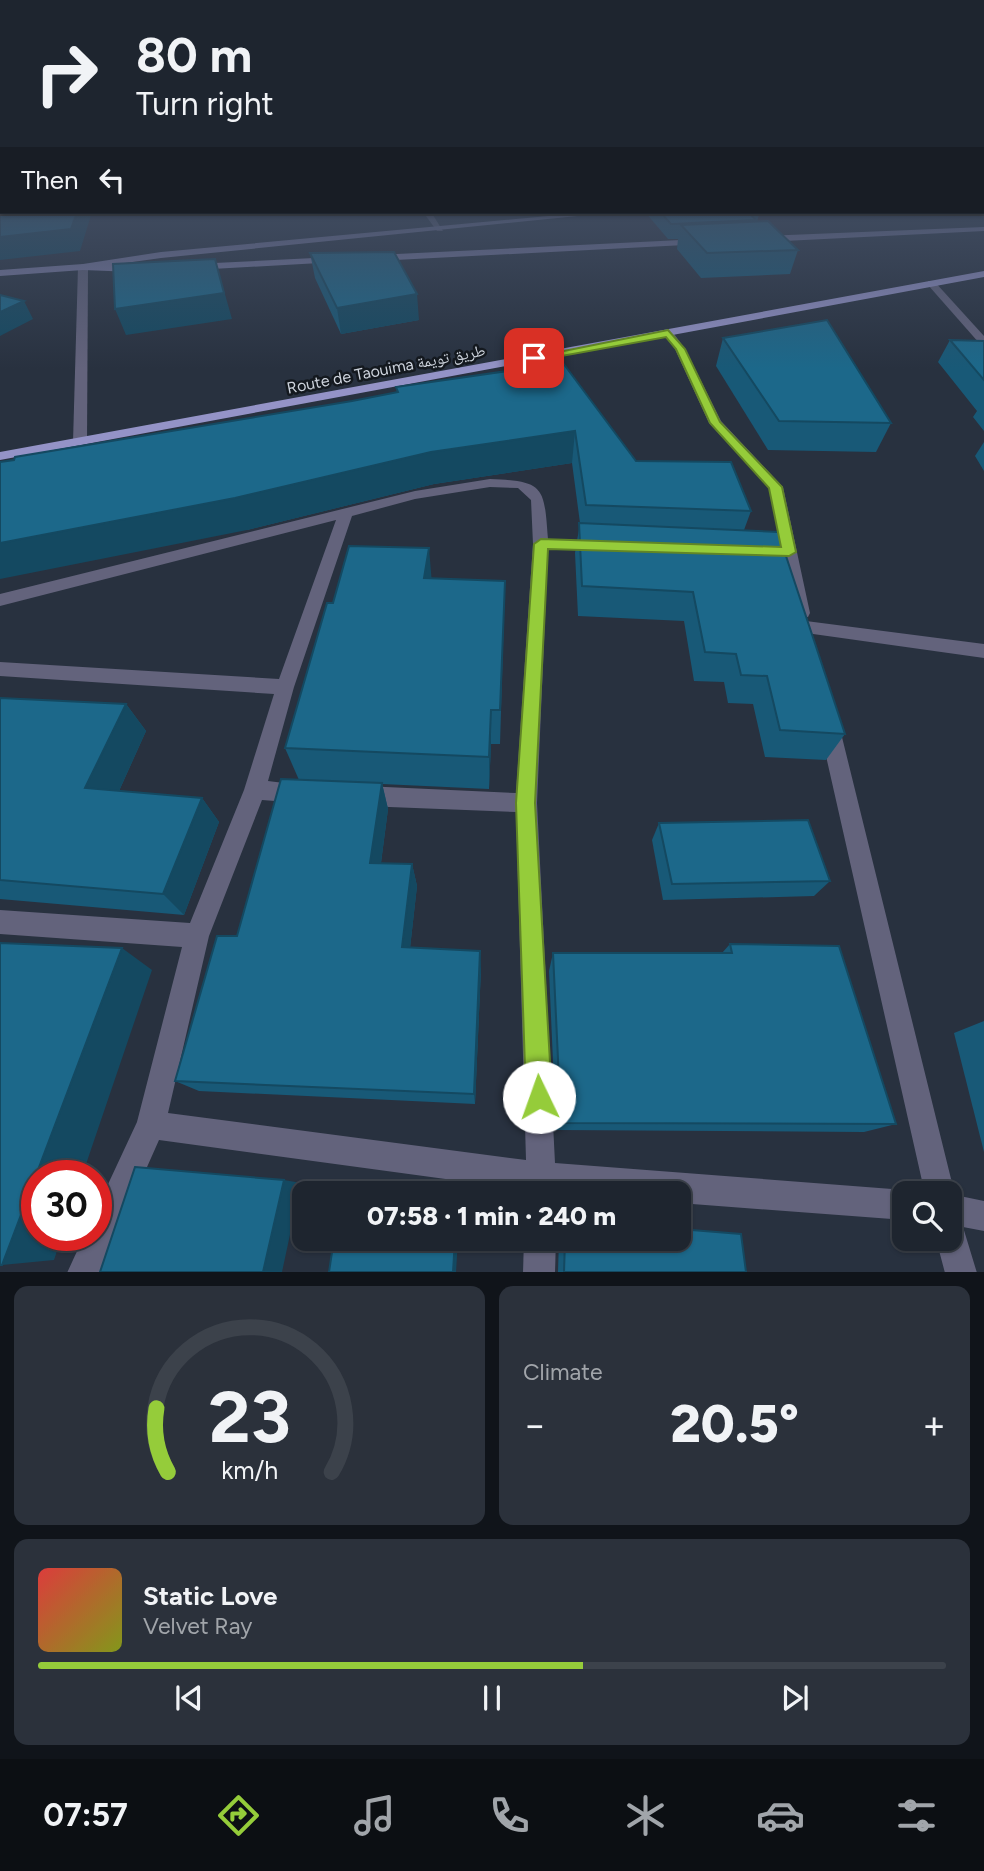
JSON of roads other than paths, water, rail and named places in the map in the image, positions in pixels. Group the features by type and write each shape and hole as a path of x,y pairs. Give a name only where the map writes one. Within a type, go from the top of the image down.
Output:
{"main road":[{"path":"0,273 83,267 219,250"},
{"path":"363,259 538,250"},
{"path":"189,268 349,260"},
{"path":"83,267 145,269"},
{"name":"Route de Taouima طريق تويمة","path":"0,456 984,274"}],"street":[{"path":"80,442 83,267"},
{"path":"931,283 982,337"},
{"path":"668,333 680,349 715,423 776,487 782,551 807,634 984,651"},
{"path":"2,602 451,487 490,483 521,484 530,489 538,500 541,544 526,803 542,1181"},
{"path":"83,1272 151,1125 197,936 255,790 285,687 346,512"},
{"path":"541,544 624,546"},
{"path":"0,669 285,687"},
{"path":"825,708 937,1181"},
{"path":"255,790 323,794"},
{"path":"350,795 526,803"},
{"path":"0,922 197,936"},
{"path":"151,1125 516,1181"},
{"path":"691,1193 892,1204"},
{"path":"962,1211 984,1216"},
{"path":"539,1272 540,1251"},
{"path":"955,1251 961,1272"}]}
